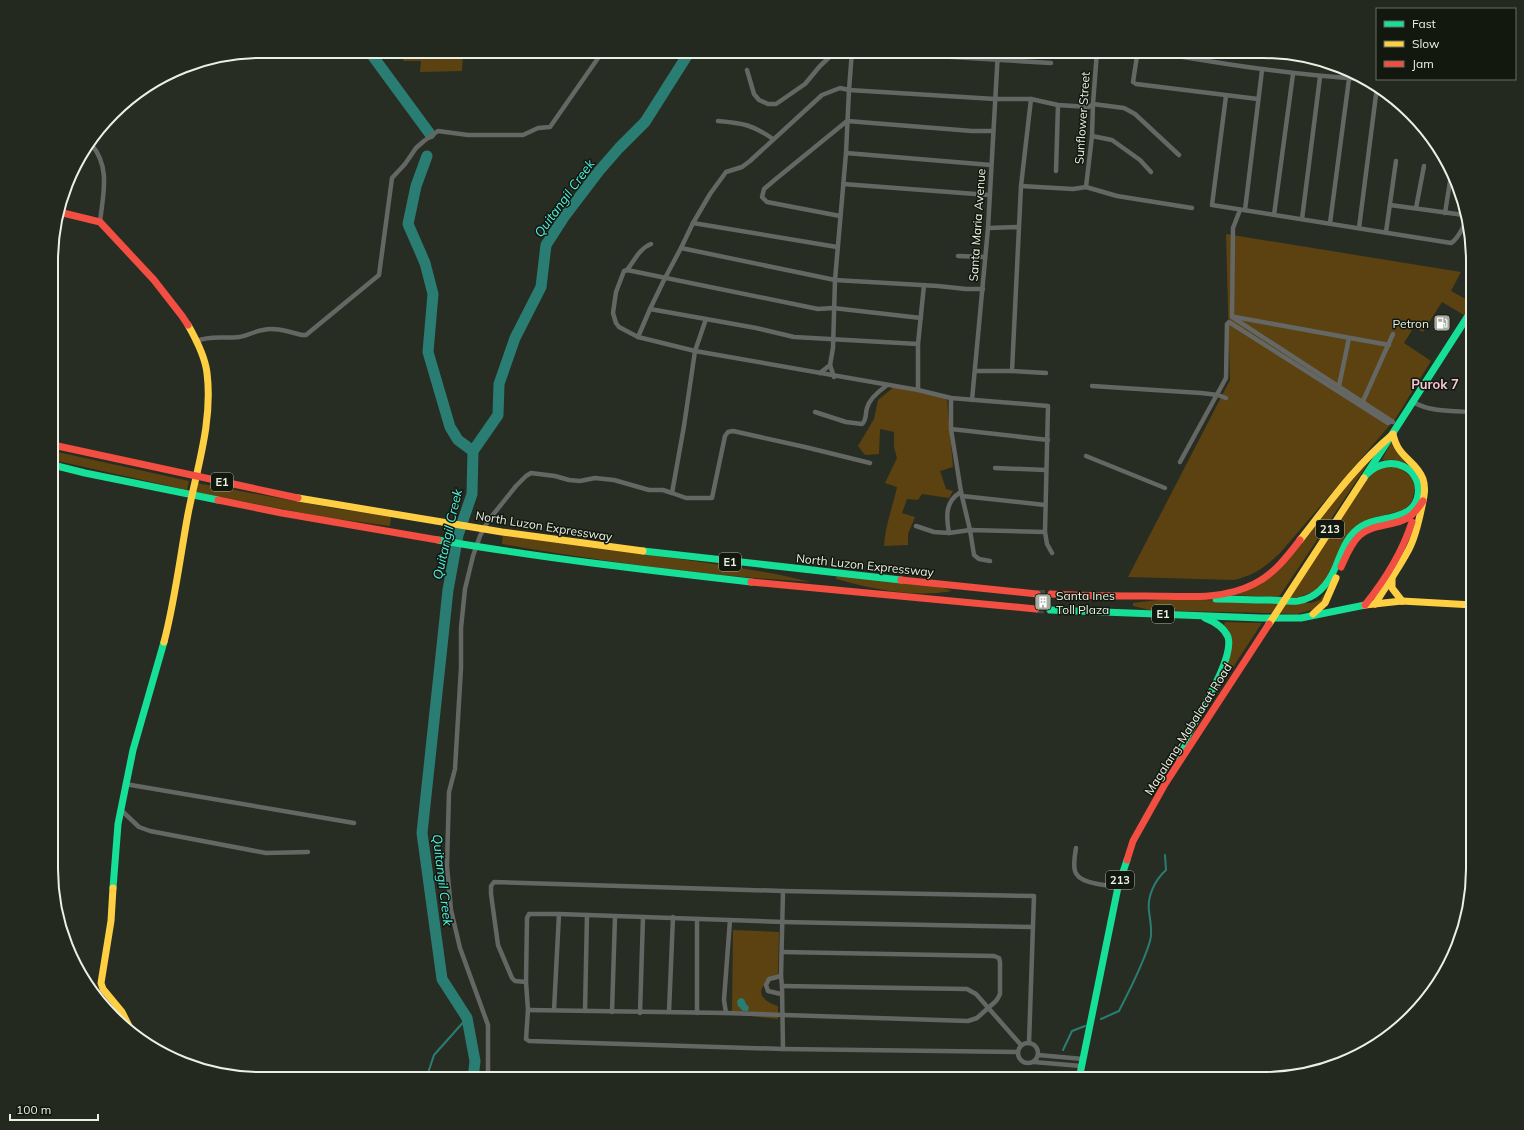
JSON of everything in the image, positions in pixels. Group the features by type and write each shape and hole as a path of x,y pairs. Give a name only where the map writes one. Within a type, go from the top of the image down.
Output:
{"main road":[{"path":"64,213 100,222 154,280 182,316 197,341 207,372 208,418 188,515 169,623 132,750 118,824 111,921 101,983 103,988 122,1012 127,1022"},
{"name":"213","path":"1395,423 1413,402 1466,319"},
{"name":"Magalang-Mabalacat Road","path":"1079,1072 1078,1062 1118,887 1134,841 1180,760 1393,434 1395,423"},
{"path":"1186,596 1221,595 1233,592 1253,585 1271,573 1283,561 1360,465 1376,447 1393,434 1397,449 1415,466 1424,478 1425,490 1411,544 1375,604"},
{"name":"North Luzon Expressway","path":"58,446 283,495 502,532 598,546 768,566 1037,594"},
{"path":"1186,596 1298,601 1318,593 1327,584 1342,552 1357,529 1371,522 1404,513 1409,510 1416,501 1418,488 1417,482 1412,472 1404,465 1395,462 1387,463 1379,465 1367,474"},
{"name":"E1","path":"58,466 282,513 500,551 602,565 768,584 1036,609"},
{"path":"1308,616 1318,611 1325,603 1351,547 1360,536 1370,530 1407,519 1416,511 1423,501"},
{"path":"1365,606 1399,554 1406,541 1412,522"},
{"path":"1392,577 1392,588 1402,601"},
{"name":"E1","path":"1051,594 1186,596"},
{"path":"1198,616 1295,618 1375,604 1402,601 1466,605"},
{"name":"E1","path":"1050,610 1198,616"},
{"path":"1180,760 1185,741 1226,663 1229,650 1228,637 1223,629 1212,621 1198,616"}],"street":[{"path":"197,341 209,337 241,337 264,329 281,329 306,335 379,275 392,178 405,164 416,148 438,131 468,135 523,135 538,128 550,127 598,58"},
{"path":"747,70 754,94 759,100 768,104 776,104 805,84 829,58"},
{"path":"834,377 830,365 834,280 846,154 851,58"},
{"path":"998,58 1051,62"},
{"name":"Santa Maria Avenue","path":"972,400 988,228 998,58"},
{"name":"Sunflower Street","path":"1086,187 1092,136 1096,58"},
{"path":"1137,58 1134,83 1258,99"},
{"path":"1189,58 1293,74 1349,78 1330,224"},
{"path":"1232,317 1233,228 1242,210 1262,70"},
{"path":"1274,214 1293,74"},
{"path":"1302,219 1320,77"},
{"path":"638,337 650,309 693,223 710,194 726,172 742,166 822,95 840,88 849,90 995,99 1031,99 1058,105 1089,107 1093,104 1124,108 1135,114 1179,155"},
{"path":"1359,228 1376,92"},
{"path":"1226,96 1212,203 1215,206 1274,214 1451,243 1458,236 1463,227"},
{"path":"1012,371 1020,186 1031,99"},
{"path":"1056,171 1058,105"},
{"path":"718,121 740,122 758,129 773,139"},
{"path":"840,216 767,202 762,197 762,193 764,189 776,178 847,121 972,131 993,131"},
{"path":"1092,136 1112,140 1140,160 1151,172"},
{"path":"93,147 103,165 104,191 100,222"},
{"path":"846,154 991,165"},
{"path":"1386,232 1396,160"},
{"path":"1416,208 1424,166"},
{"path":"1445,213 1450,181"},
{"path":"843,184 990,195"},
{"path":"1020,186 1073,189 1086,187 1117,196 1192,208"},
{"path":"1390,204 1461,215"},
{"path":"693,223 837,247"},
{"path":"988,228 1019,227"},
{"path":"651,244 646,246 627,270 624,271 616,292 613,313 619,327 638,337 695,351 820,373 834,377 918,390 951,398 1048,406 1045,532 1047,544 1052,553"},
{"path":"681,248 834,280 924,285 958,289 983,289"},
{"path":"958,256 985,258"},
{"path":"627,270 818,309 833,308 921,318"},
{"path":"918,390 918,334 924,285"},
{"path":"650,309 756,328 794,337 918,344"},
{"path":"1232,317 1389,345"},
{"path":"1232,317 1395,423"},
{"path":"672,493 695,351 706,319"},
{"path":"1180,462 1226,378 1227,324 1229,322 1388,423 1395,423"},
{"path":"1363,402 1393,334"},
{"path":"1339,386 1349,338"},
{"path":"820,373 830,365"},
{"path":"975,371 1046,372"},
{"path":"815,412 846,422 862,424 870,402 886,386"},
{"path":"1092,386 1201,392 1226,398"},
{"path":"951,398 951,429 962,494 976,558 990,561"},
{"path":"1413,402 1419,406 1466,411"},
{"path":"951,429 1048,440"},
{"path":"488,1072 488,1025 460,948 451,910 447,866 449,792 455,769 461,668 461,628 465,588 473,556 480,536 488,521 516,486 531,473 580,481 595,478 614,480 649,490 663,490 686,498 712,498 725,436 728,432 733,431 870,463"},
{"path":"1086,456 1164,488"},
{"path":"995,468 1046,470"},
{"path":"948,533 947,513 949,504 953,498 962,494 1045,505"},
{"path":"916,526 934,532 948,533 970,530 1045,532"},
{"path":"125,784 354,823"},
{"path":"121,810 139,827 150,831 266,853 308,852"},
{"path":"1076,848 1075,871 1080,878 1093,883 1118,887"},
{"path":"526,982 512,978 498,945 491,894 491,886 494,882 783,891 1034,896 1029,1043"},
{"path":"783,891 781,976 783,1049"},
{"path":"1018,1052 783,1049 529,1041 526,1039 528,1010 526,982 528,915 559,914 783,922 1033,927"},
{"path":"554,1010 559,914"},
{"path":"585,1011 588,915"},
{"path":"612,1012 615,916"},
{"path":"640,1013 643,917"},
{"path":"669,1012 673,917"},
{"path":"697,919 697,1013"},
{"path":"726,1013 724,1000 730,920"},
{"path":"528,1010 640,1013 726,1013 968,1021 977,1018 996,1001 1000,994 1000,962 999,958 994,956 782,952"},
{"path":"781,976 769,979 766,985 768,991 782,994"},
{"path":"782,986 967,988 976,994 1021,1046"},
{"path":"1034,1062 1038,1055 1036,1046 1029,1043 1021,1046 1018,1052 1019,1058 1024,1062 1031,1063 1078,1062"},
{"path":"1038,1055 1078,1062"}],"shaded area":[{"path":"404,58 463,58 462,71 420,72 421,61 403,61"},
{"path":"1226,234 1461,272 1451,291 1466,299 1466,312 1464,315 1442,302 1423,332 1414,327 1404,343 1431,361 1396,418 1280,553 1254,573 1234,580 1128,577 1230,380"},
{"path":"894,387 947,398 953,467 940,471 946,489 953,491 949,498 922,494 918,500 907,499 902,513 915,517 908,534 908,545 884,546 887,524 897,487 885,483 897,458 894,447 894,432 880,429 879,454 865,455 858,446 874,419 878,400"},
{"path":"1391,442 1394,449 1416,470 1422,486 1418,506 1412,513 1401,518 1408,514 1417,503 1420,490 1419,483 1417,476 1409,466 1403,462 1382,460"},
{"path":"58,452 189,481 187,490 58,461"},
{"path":"1375,453 1279,597 1229,595 1266,579 1358,469"},
{"path":"1399,466 1412,478 1415,488 1412,501 1408,506 1403,510 1374,518 1318,590 1299,597 1289,598 1371,474 1382,467"},
{"path":"197,483 338,509 391,516 390,526 323,517 195,492"},
{"path":"1401,518 1367,528 1359,533 1350,543 1333,581 1331,580 1348,542 1357,532 1371,525"},
{"path":"503,534 722,565 776,574 811,582 656,568 579,557 502,544"},
{"path":"837,576 930,583 952,591 938,593 908,593 864,586 836,579"},
{"path":"1326,592 1328,593 1315,609 1297,614 1149,610 1133,606 1133,603 1166,599 1311,603 1320,600"},
{"path":"1225,622 1262,623 1214,696 1211,694 1231,636 1228,629 1224,625"},
{"path":"733,930 779,932 778,976 766,983 761,991 763,998 778,1006 778,1019 734,1014 732,1011"}],"water":[{"path":"740,998 744,999 749,1007 748,1011 743,1011 738,1006 737,1001"}],"waterway":[{"path":"374,58 430,134"},
{"name":"Quitangil Creek","path":"474,1072 475,1061 467,1018 442,979 422,833 448,590 458,535 472,494 473,451 498,415 499,384 515,338 541,287 546,245 564,217 599,171 645,122 686,58"},
{"path":"427,156 416,186 408,224 425,263 433,294 428,352 450,427 458,440 473,451"},
{"path":"1101,1019 1119,1011 1144,959 1151,934 1149,900 1155,883 1166,870 1165,855"},
{"path":"428,1072 434,1055 467,1018"},
{"path":"1063,1050 1072,1031 1085,1026"}],"tunnel":[{"path":"1037,594 1051,594"},
{"path":"1036,609 1050,610"}],"traffic: fast":[{"path":"1364,478 1466,319"},
{"path":"1216,599 1298,601 1311,597 1322,589 1330,578 1343,549 1352,534 1362,526 1369,523 1401,515 1408,511 1417,499 1418,488 1416,479 1411,472 1404,467 1395,464 1386,464 1376,467 1367,474"},
{"path":"58,466 218,500"},
{"path":"438,540 555,558 751,582"},
{"path":"643,551 901,580"},
{"path":"1050,610 1261,618 1301,618 1365,605"},
{"path":"1180,760 1186,739 1213,688 1226,659 1229,647 1228,637 1224,630 1216,623 1205,618"},
{"path":"113,888 118,824 133,750 164,642"},
{"path":"1080,1072 1118,887 1127,860"}],"traffic: slow":[{"path":"164,642 203,444 208,409 206,367 200,348 188,325"},
{"path":"1375,604 1401,563 1411,544 1418,522 1424,492 1424,482 1420,472 1399,449 1393,434"},
{"path":"1300,540 1332,498 1367,459 1392,435"},
{"path":"1269,624 1364,478"},
{"path":"298,498 502,532 643,551"},
{"path":"1392,577 1392,588 1402,601"},
{"path":"1313,614 1325,603 1336,578"},
{"path":"1365,605 1402,601 1466,605"},
{"path":"113,888 111,921 101,983 103,989 122,1012 127,1022"}],"traffic: jam":[{"path":"64,213 100,222 154,280 188,325"},
{"path":"58,446 298,498"},
{"path":"218,500 282,513 438,540"},
{"path":"1341,567 1351,546 1360,535 1371,529 1409,517 1423,501"},
{"path":"1365,605 1392,566 1403,545 1412,522"},
{"path":"1051,594 1187,597 1228,593 1254,584 1268,575 1285,559 1300,540"},
{"path":"901,580 1037,594"},
{"path":"751,582 1036,609"},
{"path":"1127,860 1133,841 1165,784 1269,624"}],"place":[{"name":"Petron","path":"1442,323"},
{"name":"Santa Ines Toll Plaza","path":"1043,602"}],"district":[{"name":"Purok 7","path":"1435,384"}]}
